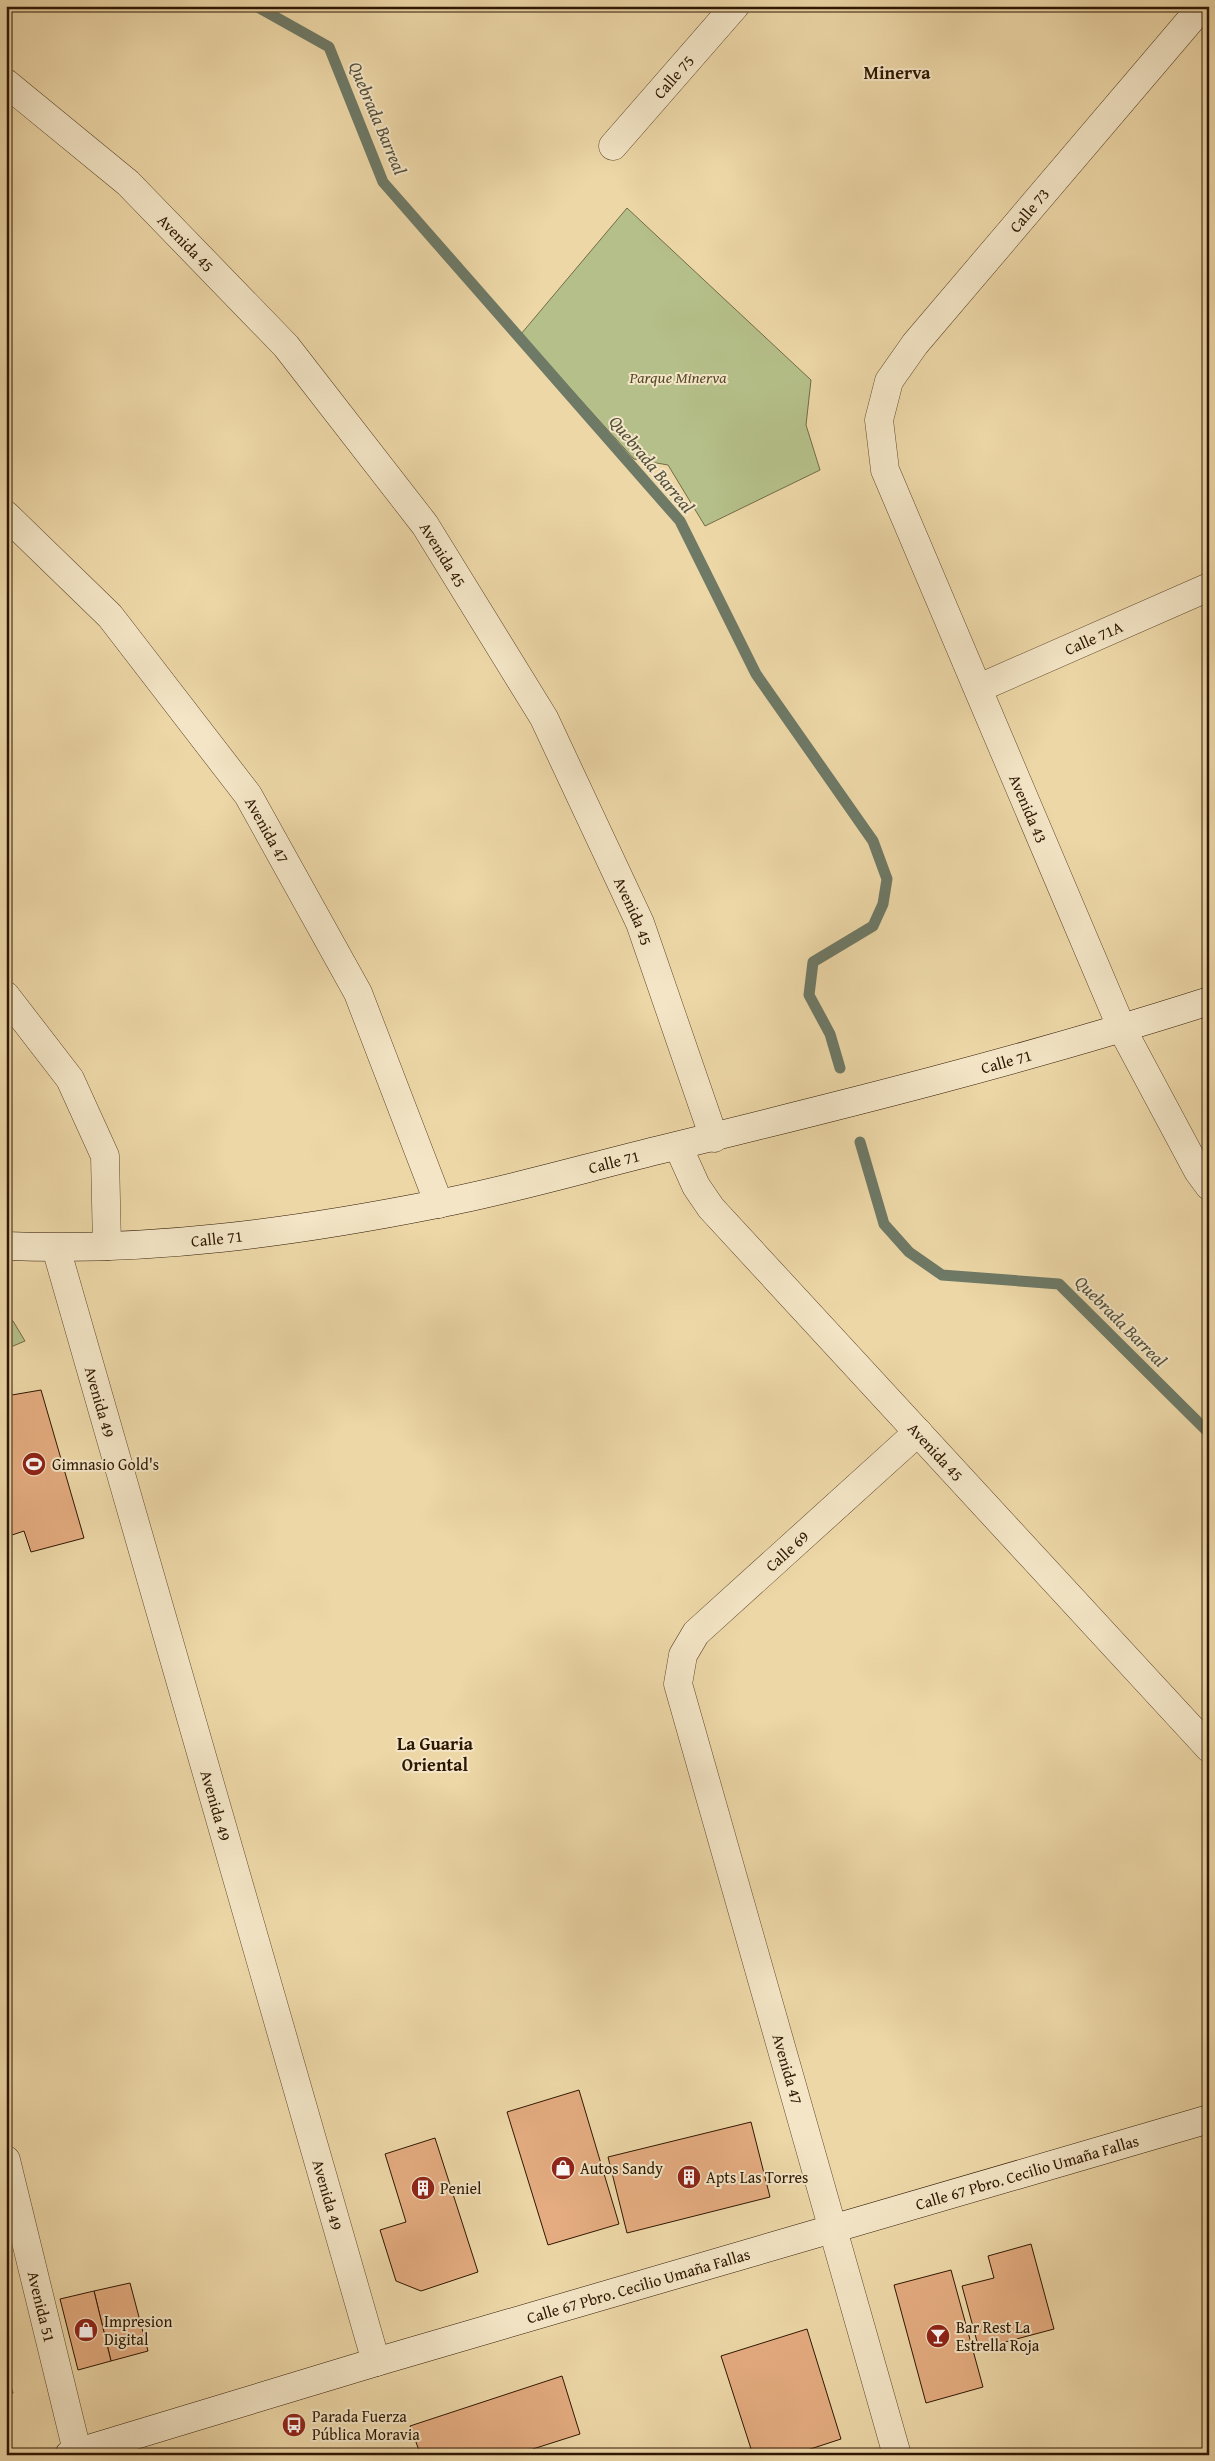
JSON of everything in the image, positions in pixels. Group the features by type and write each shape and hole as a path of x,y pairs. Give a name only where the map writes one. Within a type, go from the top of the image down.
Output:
{"street":[{"name":"Calle 75","path":"613,146 736,6"},
{"name":"Calle 73","path":"879,420 889,381 915,344 1200,12"},
{"name":"Avenida 45","path":"6,84 128,183 286,346 425,525 544,718 640,924 714,1138"},
{"name":"Avenida 43","path":"879,420 885,470 1122,1029 1198,1171 1209,1186"},
{"name":"Avenida 47","path":"6,514 110,616 248,795 358,993 439,1204"},
{"name":"Calle 71A","path":"978,688 1209,587"},
{"path":"6,996 70,1079 105,1156 107,1246"},
{"name":"Calle 71","path":"6,1246 56,1248 191,1240 300,1228 439,1204 714,1138 1122,1029 1209,1001"},
{"name":"Avenida 45","path":"678,1146 696,1186 711,1208 1209,1748"},
{"name":"Avenida 49","path":"56,1248 376,2362"},
{"name":"Calle 69","path":"678,1684 683,1655 696,1633 918,1432"},
{"name":"Avenida 47","path":"678,1684 897,2455"},
{"name":"Calle 67 Pbro. Cecilio Umaña Fallas","path":"75,2454 376,2362 1209,2119"},
{"name":"Avenida 51","path":"6,2160 75,2454"}],"green space":[{"name":"Parque Minerva","path":"627,208 811,380 806,425 820,470 705,526 668,465 634,459 521,334"},
{"path":"6,1316 13,1321 25,1341 6,1349"}],"building":[{"name":"Gimnasio Gold's","path":"41,1390 84,1538 31,1552 24,1531 6,1537 6,1396"},
{"name":"Autos Sandy","path":"579,2090 619,2224 548,2245 507,2112"},
{"name":"Apts Las Torres","path":"751,2122 770,2197 627,2233 608,2157"},
{"name":"Peniel","path":"435,2138 478,2272 421,2291 396,2281 380,2230 406,2222 385,2154"},
{"path":"1031,2244 1054,2329 979,2349 962,2286 994,2278 988,2256"},
{"name":"Bar Rest La Estrella Roja","path":"951,2270 983,2387 926,2403 894,2285"},
{"path":"130,2283 148,2351 111,2361 94,2291"},
{"name":"Impresion Digital","path":"94,2291 111,2361 78,2370 60,2299"},
{"path":"807,2329 841,2439 792,2455 753,2455 721,2356"},
{"path":"6,2371 13,2393 6,2395"},
{"path":"562,2376 580,2434 514,2455 415,2455 420,2453 410,2426"}],"waterway":[{"name":"Quebrada Barreal","path":"256,6 329,47 383,182 680,521 756,674 873,841 887,879 883,904 873,926 813,962 809,995 830,1034 840,1068"},
{"name":"Quebrada Barreal","path":"860,1142 884,1224 909,1252 942,1275 1059,1284 1209,1433"}],"place":[{"name":"Gimnasio Gold's","path":"34,1464"},
{"name":"Autos Sandy","path":"563,2168"},
{"name":"Apts Las Torres","path":"689,2177"},
{"name":"Peniel","path":"423,2188"},
{"name":"Impresion Digital","path":"86,2330"},
{"name":"Bar Rest La Estrella Roja","path":"938,2336"},
{"name":"Parada Fuerza Pública Moravia","path":"294,2425"}],"district":[{"name":"Minerva","path":"897,72"},
{"name":"La Guaria Oriental","path":"435,1754"}]}
